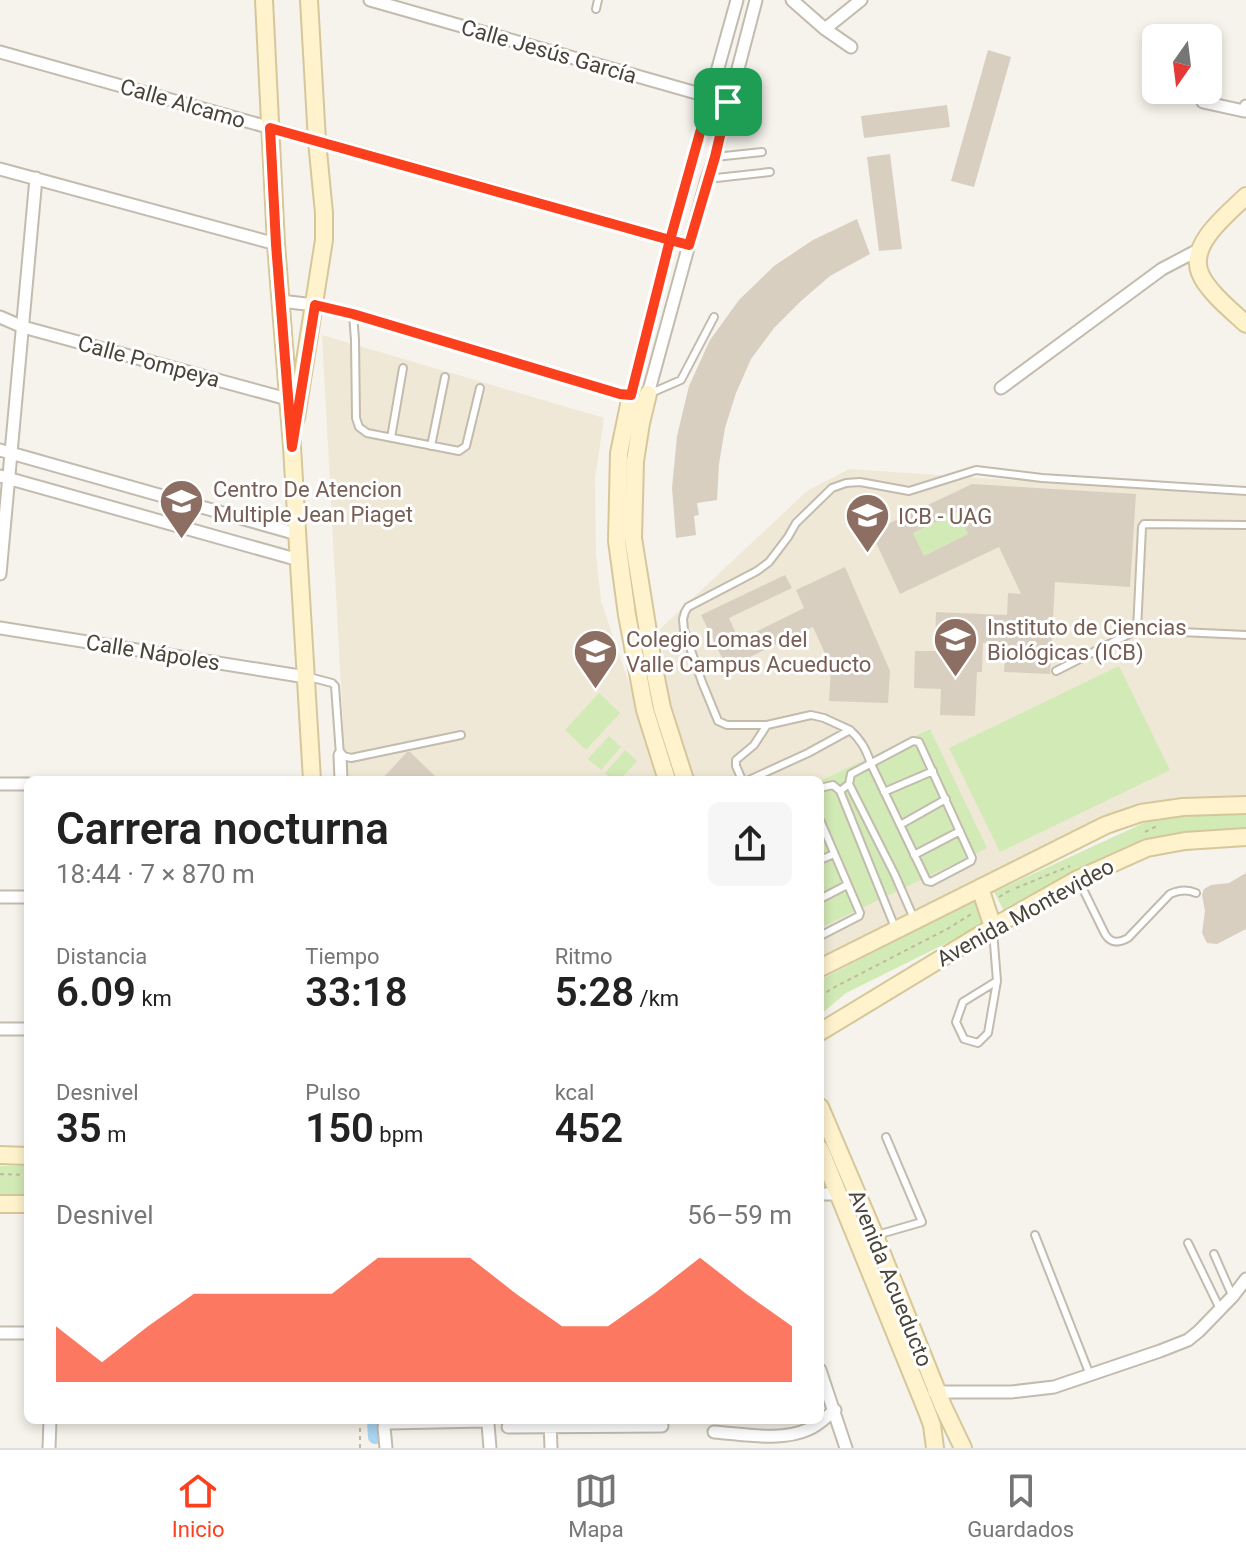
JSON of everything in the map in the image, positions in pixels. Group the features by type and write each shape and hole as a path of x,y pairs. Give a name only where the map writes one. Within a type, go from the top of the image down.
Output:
{"street":[{"path":"264,0 280,301 293,400 292,447 312,776"},
{"path":"293,400 315,305 324,240 309,0"},
{"name":"Calle Jesús García","path":"370,0 728,102"},
{"path":"666,776 654,709 627,615 617,541 619,453 670,240 737,0"},
{"path":"683,776 654,709 653,663 633,538 635,461 648,394 756,0"},
{"path":"792,0 851,47"},
{"path":"825,29 861,0"},
{"name":"Calle Alcamo","path":"0,52 689,245"},
{"path":"1212,104 1244,111 1246,106"},
{"path":"0,169 276,244"},
{"path":"0,574 6,452 23,327 36,178"},
{"path":"1246,196 1205,238 1198,260 1199,272 1210,288 1246,324"},
{"path":"1001,388 1162,269 1200,249"},
{"path":"280,301 353,314 631,395"},
{"name":"Calle Pompeya","path":"0,317 23,327 293,400"},
{"path":"6,452 297,534"},
{"path":"5,477 299,560"},
{"name":"Calle Nápoles","path":"0,628 306,677"},
{"path":"340,755 341,776"},
{"path":"0,784 24,784"},
{"name":"Avenida Montevideo","path":"824,966 1106,825 1141,813 1183,807 1246,805"},
{"name":"Avenida Montevideo","path":"824,1030 1078,879 1147,848 1185,841 1246,837"},
{"path":"980,888 993,927"},
{"path":"0,897 24,897"},
{"path":"0,1029 24,1029"},
{"name":"Avenida Acueducto","path":"824,1130 838,1194 932,1425 935,1448"},
{"name":"Avenida Acueducto","path":"828,1153 875,1236 937,1392 963,1448"},
{"path":"0,1155 24,1156"},
{"path":"824,1194 838,1194"},
{"path":"0,1204 24,1204"},
{"path":"919,1392 1034,1391 1160,1351 1188,1340 1246,1279"},
{"path":"0,1333 24,1333"},
{"path":"824,1381 846,1448"},
{"path":"824,1419 835,1410"},
{"path":"49,1448 50,1424"},
{"path":"386,1448 384,1427 387,1424"},
{"path":"488,1424 490,1448"},
{"path":"508,1427 550,1424 662,1426"},
{"path":"550,1424 551,1448"},
{"path":"714,1432 771,1436 798,1434 818,1424"}],"lane":[{"path":"596,9 598,0"},
{"path":"715,157 762,152"},
{"path":"707,179 770,172"},
{"path":"353,314 356,418 359,427 367,433 459,451 466,446 480,388"},
{"path":"648,394 681,380 714,317"},
{"path":"391,438 403,368"},
{"path":"431,446 445,377"},
{"path":"915,921 849,784 851,774 871,764 913,741 921,744 972,858 928,882 884,792 871,764 863,743 850,730 811,715 767,725 727,725 718,721 684,630 683,619 688,607 769,562 796,523 832,488 846,483 860,482 909,491 976,470 1042,478 1246,491"},
{"path":"1137,630 1144,524 1246,525"},
{"path":"1056,671 1137,630 1246,635"},
{"path":"306,677 335,686 340,755 351,758 461,735"},
{"path":"740,776 736,760 754,745 767,725"},
{"path":"758,776 850,730"},
{"path":"884,792 933,771"},
{"path":"840,791 849,784"},
{"path":"824,787 833,785 840,791 896,930"},
{"path":"900,825 946,799"},
{"path":"914,855 960,831"},
{"path":"824,832 859,912 859,916 824,934"},
{"path":"824,858 834,854"},
{"path":"1078,879 1105,934 1114,942 1128,938 1170,894 1179,890 1196,893"},
{"path":"824,897 847,885"},
{"path":"993,927 997,981 988,1033 978,1043 964,1039 956,1022 963,1002 997,981"},
{"path":"875,1236 922,1222 886,1137"},
{"path":"1035,1235 1090,1375"},
{"path":"1188,1243 1220,1309"},
{"path":"1214,1254 1233,1296"}],"path":[{"path":"0,1174 24,1175"},
{"path":"360,1424 360,1448"}],"shaded area":[{"path":"322,335 604,418 595,478 596,553 601,601 661,776 346,776"},
{"name":"Instituto de Ciencias Biológicas (ICB)","path":"849,469 1246,496 1246,796 1180,801 824,959 824,776 691,776 673,730 660,629 807,491"}],"green space":[{"path":"957,512 968,534 924,556 913,533"},
{"path":"1119,666 1170,770 1000,852 949,748"},
{"path":"599,693 620,713 586,750 565,730"},
{"path":"930,729 987,848 824,926 824,779"},
{"path":"609,736 621,747 601,770 588,759"},
{"path":"625,750 637,761 624,776 608,776 605,773"},
{"path":"1246,813 1246,834 1191,836 1005,913 994,892 1148,821 1198,814"},
{"path":"979,898 987,923 846,993 824,1012 824,978"},
{"path":"0,1166 24,1166 24,1200 0,1202"}],"building":[{"path":"988,50 1011,57 974,187 951,181"},
{"path":"947,105 950,127 864,138 861,116"},
{"path":"890,154 902,249 879,251 867,157"},
{"path":"857,219 870,254 830,276 801,301 774,328 751,359 725,428 717,500 697,503 699,515 694,516 696,535 676,538 672,488 677,436 689,386 710,340 739,300 774,266 813,240"},
{"path":"972,484 1136,494 1130,587 1055,582 1050,674 1004,672 1006,644 983,643 982,672 977,672 975,716 940,715 941,689 914,688 915,651 935,651 936,612 1007,615 1008,593 1021,594 999,547 900,594 871,532","holes":["957,512 968,534 924,556 913,533"]},
{"path":"845,567 890,671 888,703 829,701 831,667 813,627 727,668 701,615 785,575 792,588 729,618 739,640 804,608 796,590"},
{"path":"410,752 435,776 385,776"},
{"path":"1246,873 1246,929 1217,944 1207,943 1202,933 1204,889 1229,883"}],"waterway":[{"path":"374,1424 375,1437"}],"place":[{"name":"Centro De Atencion Multiple Jean Piaget","path":"182,541"},
{"name":"ICB - UAG","path":"867,555"},
{"name":"Instituto de Ciencias Biológicas (ICB)","path":"956,679"},
{"name":"Colegio Lomas del Valle Campus Acueducto","path":"595,691"}],"route":[{"path":"728,102 689,245 670,240 631,395 315,305 292,447 270,128 670,240 710,97 728,102"}]}
